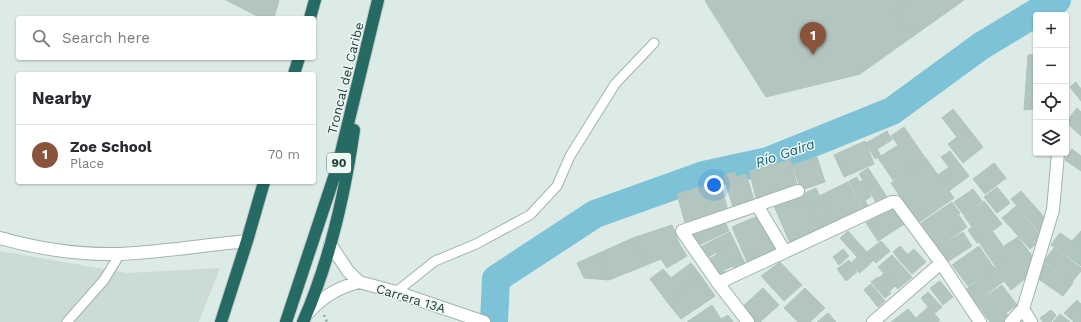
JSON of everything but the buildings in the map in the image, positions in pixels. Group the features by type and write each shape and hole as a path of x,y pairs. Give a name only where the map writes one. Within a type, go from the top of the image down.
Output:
{"highway":[{"path":"311,16 316,0"},
{"name":"Troncal del Caribe","path":"286,322 338,165 378,0"},
{"path":"295,72 298,60"},
{"path":"305,318 330,244 350,157 362,69"},
{"path":"221,322 248,241 263,184"}],"street":[{"path":"1011,322 1023,309 1053,210 1058,156"},
{"path":"748,322 718,283 682,231 798,191"},
{"path":"718,283 892,202 896,202 941,263 980,322"},
{"path":"757,205 786,252"},
{"path":"0,238 32,247 84,253 120,254 248,241"},
{"name":"Carrera 13A","path":"330,244 348,271 359,282 396,292 484,322"},
{"path":"873,322 941,263"},
{"name":"Carrera 13A","path":"305,318 318,302 330,292 359,282"},
{"path":"1023,309 1031,322"}],"lane":[{"path":"396,292 435,261 476,244 530,215 557,186 570,156 615,84 654,43"},
{"path":"67,322 104,280 120,254"}],"shaded area":[{"path":"0,251 127,273 220,268 199,322 0,322"}],"waterway":[{"name":"Río Gaira","path":"494,322 496,279 595,214 704,175 768,161 892,111 981,46 1057,0"}],"place":[{"name":"Zoe School","path":"813,55"}]}
